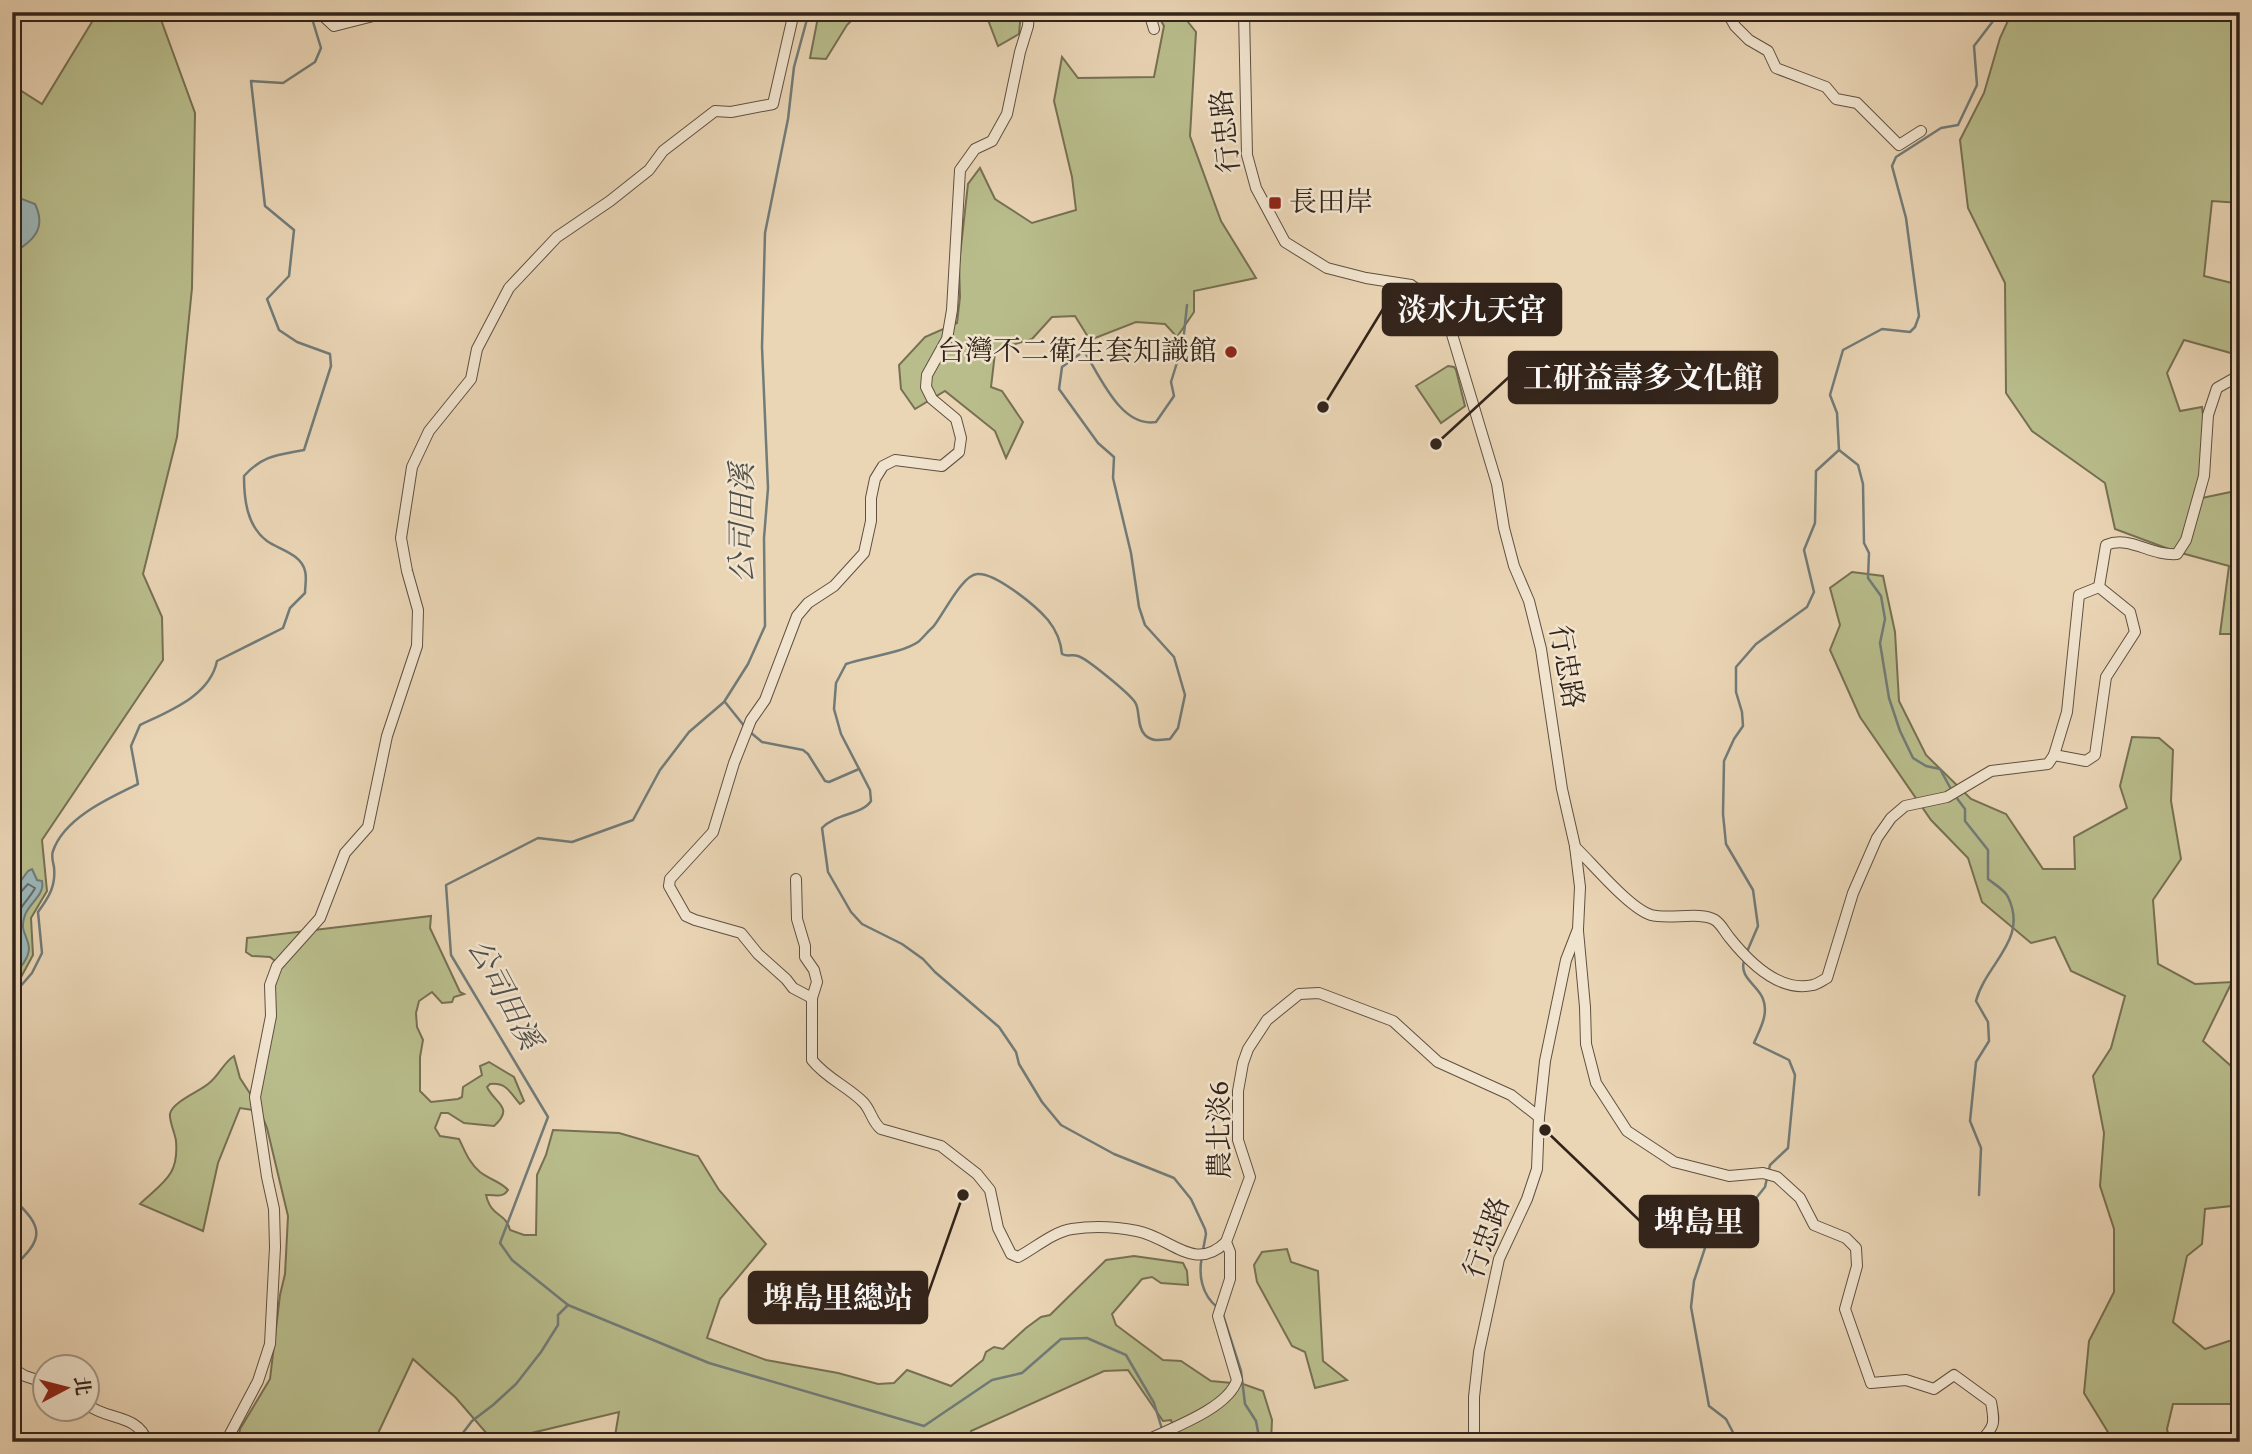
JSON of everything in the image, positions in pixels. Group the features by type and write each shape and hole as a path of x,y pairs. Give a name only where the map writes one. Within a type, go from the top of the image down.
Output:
{"street":[{"path":"319,12 334,26 389,12"},
{"path":"508,12 522,12"},
{"path":"230,1442 230,1434 258,1381 270,1344 275,1247 274,1209 255,1097 271,1016 270,985 277,965 320,918 345,853 368,827 387,736 417,646 418,610 401,538 412,467 429,431 471,379 477,349 509,288 556,237 610,201 649,170 663,150 715,111 731,113 773,104 794,12"},
{"path":"812,998 793,988 741,933 686,916 669,886 670,879 713,832 734,763 751,720 765,700 797,616 808,603 834,586 864,553 871,521 871,498 875,479 883,466 895,460 942,466 959,452 961,438 956,419 932,398 926,387 927,375 947,339 949,329 960,170 975,149 992,141 1007,114 1029,12"},
{"path":"1149,12 1154,29"},
{"name":"行忠路","path":"1244,12 1247,155 1256,188 1285,242 1327,268 1366,278 1412,285 1435,302 1448,321 1497,484 1514,566 1529,601 1541,649 1562,789 1575,846 1580,887 1578,929 1566,960 1545,1061 1537,1169 1527,1199 1499,1259 1479,1352 1474,1397 1474,1442"},
{"path":"1727,12 1735,26 1749,40 1768,51 1776,68 1826,87 1836,99 1857,103 1899,145 1922,131"},
{"path":"2099,587 2106,545 2122,541 2163,555 2177,554 2186,540 2204,476 2208,415 2217,388 2240,375"},
{"path":"2054,755 2086,761 2095,755 2106,677 2135,632 2130,612 2099,587"},
{"path":"1575,846 1633,904 1651,915 1712,918 1721,924 1728,937 1762,972 1778,981 1814,985 1828,978 1853,893 1877,838 1891,818 1905,806 1947,797 1991,771 2048,764 2054,755 2067,712 2079,595 2099,587"},
{"path":"796,879 797,919 806,946 805,957 814,970 817,982 812,998 811,1060 829,1078 856,1095 867,1106 875,1124 881,1129 942,1146 977,1174 990,1190 998,1228 1011,1254 1018,1256 1061,1232 1097,1227 1139,1231 1195,1256 1217,1251 1226,1242"},
{"path":"1578,929 1586,1044 1596,1083 1628,1131 1674,1162 1729,1176 1763,1173 1777,1177 1800,1198 1814,1225 1846,1238 1856,1248 1857,1266 1844,1309 1871,1383 1906,1380 1934,1389 1954,1375 1991,1402 1994,1422 1992,1429 1980,1442"},
{"name":"農北淡6","path":"1143,1442 1204,1413 1234,1389 1237,1380 1219,1310 1230,1279 1230,1252 1226,1242 1250,1177 1238,1140 1238,1091 1248,1049 1266,1020 1299,994 1319,993 1393,1021 1438,1062 1511,1095 1539,1117"},
{"path":"12,1368 32,1378"},
{"path":"102,1413 133,1423 146,1437 147,1442"}],"green space":[{"path":"98,12 135,12 160,17 195,113 192,288 177,437 143,574 162,617 163,660 42,840 47,891 31,918 33,955 19,981 12,988 12,85 42,104"},
{"path":"819,12 860,12 847,25 826,59 810,58"},
{"path":"985,12 1021,12 1019,34 998,46"},
{"path":"1156,12 1180,12 1196,32 1190,136 1221,221 1256,278 1194,291 1194,312 1177,337 1165,324 1136,322 1090,340 1075,316 1052,317 1032,339 995,353 991,387 1002,391 1023,422 1006,458 995,431 945,391 915,409 901,389 899,365 925,337 957,323 960,297 959,264 968,184 980,168 995,199 1032,223 1076,210 1072,177 1054,101 1062,57 1078,78 1154,77 1164,26"},
{"path":"2012,12 2240,12 2240,203 2212,201 2204,276 2240,285 2240,351 2238,355 2184,340 2167,373 2180,411 2202,407 2205,430 2202,498 2240,490 2240,634 2220,634 2229,566 2174,551 2115,529 2105,483 2032,431 2006,393 2005,283 1968,208 1960,140 1984,93 2000,38"},
{"path":"1448,366 1456,370 1465,406 1441,423 1416,386"},
{"path":"1852,572 1883,576 1895,632 1899,701 1926,755 1971,799 2006,814 2043,869 2075,869 2074,837 2127,808 2120,786 2132,737 2159,738 2173,750 2171,801 2181,859 2153,900 2158,964 2195,984 2232,982 2203,1041 2240,1074 2240,1205 2205,1209 2202,1244 2187,1256 2173,1322 2205,1349 2240,1340 2240,1360 2233,1404 2173,1404 2167,1429 2170,1442 2114,1442 2084,1393 2089,1341 2114,1292 2114,1229 2100,1186 2104,1133 2093,1076 2111,1048 2125,996 2071,971 2055,937 2031,943 1982,902 1968,858 1931,820 1860,717 1830,650 1840,625 1830,588"},
{"path":"431,916 430,928 460,992 464,994 454,997 452,1002 442,1003 432,992 419,1001 417,1027 423,1040 420,1091 431,1102 458,1099 462,1097 463,1087 482,1075 480,1066 489,1062 514,1077 524,1101 520,1104 504,1087 490,1084 487,1087 503,1110 500,1120 494,1126 464,1123 448,1113 441,1113 435,1128 440,1136 459,1139 476,1168 508,1190 501,1195 486,1195 492,1208 505,1220 510,1230 524,1235 536,1235 537,1175 553,1130 619,1133 698,1156 719,1190 766,1244 720,1299 707,1338 766,1360 838,1373 878,1384 894,1383 907,1370 951,1386 983,1360 986,1352 994,1347 1003,1349 1041,1317 1050,1315 1106,1260 1134,1256 1183,1263 1187,1271 1188,1285 1161,1283 1152,1277 1142,1279 1112,1314 1116,1325 1163,1360 1181,1361 1211,1381 1243,1384 1263,1391 1272,1420 1271,1442 1178,1442 1171,1420 1163,1421 1128,1370 1104,1371 971,1431 977,1442 614,1442 619,1412 494,1442 456,1398 413,1359 374,1442 238,1442 240,1429 270,1379 285,1274 288,1216 267,1128 260,1111 240,1108 218,1163 203,1231 140,1204 168,1177 175,1163 176,1141 170,1114 181,1101 212,1081 234,1056 240,1078 251,1095 276,981 275,961 270,957 252,956 246,952 247,938"},
{"path":"1287,1249 1291,1262 1318,1271 1323,1361 1347,1380 1315,1388 1305,1352 1292,1346 1257,1282 1254,1265 1262,1252"}],"water":[{"path":"12,198 35,204 39,227 32,239 12,254"},
{"path":"32,869 37,880 42,881 42,886 23,921 29,948 27,956 12,977 12,893"}],"waterway":[{"path":"12,996 32,973 42,953 38,912 53,886 53,851 59,839 77,819 138,784 131,746 140,725 175,708 197,693 213,673 217,661 283,628 290,608 305,593 306,573 303,565 289,553 267,541 255,528 246,503 244,476 264,460 304,450 331,366 330,354 297,342 279,330 267,299 289,276 294,230 265,206 251,81 283,83 315,62 321,48 310,12"},
{"name":"公司田溪","path":"809,12 794,67 788,119 765,233 762,347 768,488 764,538 765,626 748,664 724,702 689,732 660,770 633,820 572,842 538,838 446,885 451,955 548,1117 500,1243 512,1260 568,1305 709,1363 924,1426 992,1380 1022,1373 1061,1339 1087,1338 1126,1355 1154,1403 1162,1429"},
{"path":"1746,954 1758,926 1753,890 1726,844 1723,814 1724,761 1743,726 1736,692 1736,667 1756,644 1807,607 1814,592 1804,550 1815,523 1816,471 1839,450 1837,413 1830,395 1843,350 1882,329 1910,332 1919,316 1906,218 1892,166 1896,157 1941,128 1958,125 1977,85 1974,46 2000,12"},
{"path":"1187,305 1183,343 1171,382 1174,396 1156,422 1144,422 1122,409 1084,351 1062,367 1059,389 1098,443 1114,457 1113,478 1131,553 1139,607 1145,625 1174,657 1185,695 1178,728 1170,739 1157,740 1148,737 1142,732 1136,704 1127,693 1083,658 1062,654 1051,624 1025,599 994,578 977,574 965,581 933,627 918,642 894,652 846,664 836,683 834,709 841,734 870,790 871,801 862,809 834,819 822,828 828,872 851,912 862,924 902,944 923,959 999,1027 1016,1052 1019,1064 1042,1102 1061,1125 1114,1154 1174,1178 1191,1199 1205,1229 1203,1250"},
{"path":"1839,450 1858,465 1863,484 1864,543 1869,553 1868,578 1881,596 1885,619 1880,643 1889,698 1913,758 1926,766 1940,769 1952,791"},
{"path":"725,702 745,727"},
{"path":"750,732 762,742 803,750 825,781 829,782 859,769"},
{"path":"1956,797 1965,809 1965,821 1988,850 1988,879 2007,894 2013,912 2010,939 1981,987 1976,1001 1988,1022 1989,1041 1976,1062 1970,1121 1981,1148 1979,1195"},
{"path":"1738,1442 1726,1419 1709,1406 1691,1307 1694,1281 1713,1224 1734,1206 1753,1202 1765,1187 1770,1165 1788,1148 1795,1075 1789,1060 1754,1043 1763,1021 1765,1005 1761,994 1746,977 1744,961"},
{"path":"12,1198 30,1218 36,1233 30,1249 12,1268"},
{"path":"1202,1257 1202,1284 1217,1307"},
{"path":"456,1442 472,1421 516,1384 541,1352 558,1325 558,1315 568,1305"},
{"path":"1223,1315 1241,1371 1245,1404 1256,1421 1260,1442"}],"place":[{"name":"長田岸","path":"1275,203"},
{"name":"台灣不二衛生套知識館","path":"1231,352"},
{"name":"淡水九天宮","path":"1323,407"},
{"name":"工研益壽多文化館","path":"1436,444"},
{"name":"埤島里","path":"1545,1130"},
{"name":"埤島里總站","path":"963,1195"}]}
